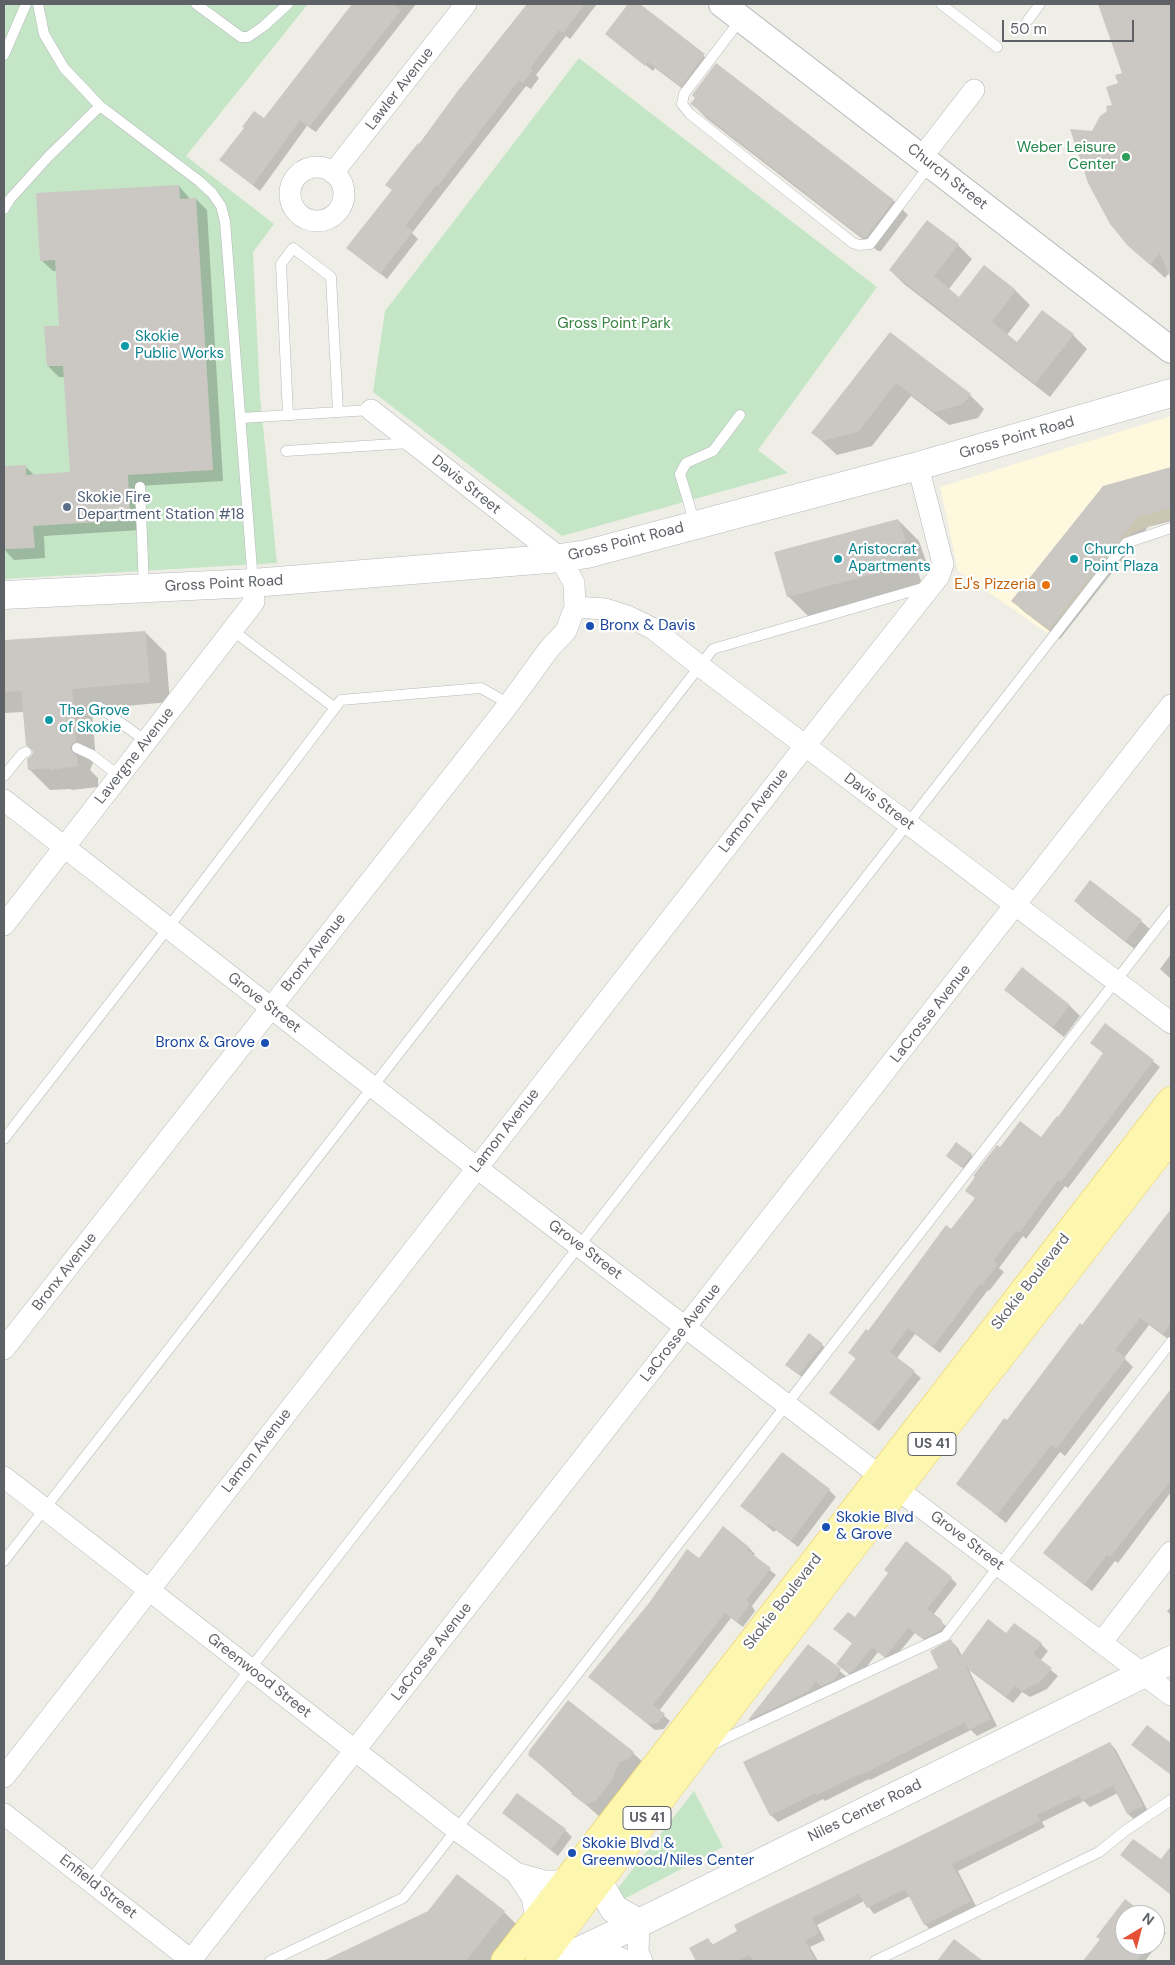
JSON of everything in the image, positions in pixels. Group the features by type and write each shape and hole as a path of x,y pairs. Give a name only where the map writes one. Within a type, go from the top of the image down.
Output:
{"main road":[{"name":"Gross Point Road","path":"4,595 253,583 560,558 587,554 918,466 1171,393"},
{"name":"Skokie Boulevard","path":"539,1961 695,1753 889,1483 1171,1101"},
{"name":"Skokie Boulevard","path":"504,1961 536,1918 1171,1137"},
{"name":"Niles Center Road","path":"558,1961 640,1923 1171,1660"},
{"path":"599,1883 614,1909 640,1923"}],"street":[{"name":"Lawler Avenue","path":"334,173 466,4"},
{"name":"Church Street","path":"732,11 1171,350"},
{"path":"926,161 974,90"},
{"name":"Davis Street","path":"371,410 560,558"},
{"name":"Lamon Avenue","path":"4,1777 939,576 943,564 918,466"},
{"name":"Bronx Avenue","path":"4,1350 509,704 549,649 566,632 574,607 574,582 560,558"},
{"name":"Bronx Avenue","path":"549,649 562,606 560,558"},
{"name":"Lavergne Avenue","path":"4,925 254,602 253,583"},
{"name":"Davis Street","path":"574,607 605,609 627,616 652,628 1171,1023"},
{"name":"LaCrosse Avenue","path":"199,1957 355,1751 1171,705"},
{"name":"Grove Street","path":"4,800 477,1168 889,1483 1171,1695"},
{"name":"Greenwood Street","path":"4,1477 457,1830 516,1872 545,1880 566,1881"},
{"path":"1101,1643 1171,1552"},
{"name":"Enfield Street","path":"4,1814 90,1881 199,1957"},
{"name":"Greenwood Street","path":"516,1872 532,1897 536,1918"},
{"path":"640,1923 638,1952 642,1961"},
{"path":"586,1948 618,1956 627,1961"}],"lane":[{"path":"4,55 26,4"},
{"path":"38,4 44,34 64,68 100,106 199,181 212,193 221,206 225,221 253,583"},
{"path":"196,4 242,37 248,37 264,26 288,4"},
{"path":"941,4 997,47"},
{"path":"1028,20 1040,4"},
{"path":"732,11 684,94 682,104 690,114 854,243 860,245 870,244 926,161"},
{"path":"4,209 10,199 48,157 100,106"},
{"path":"288,415 282,264 293,248 331,277 338,412"},
{"path":"241,418 371,410"},
{"path":"695,525 680,474 686,463 713,451 740,415"},
{"path":"286,451 413,443"},
{"path":"140,487 144,588"},
{"path":"90,1881 250,1669 1126,543 1171,528"},
{"path":"4,1561 713,649 931,586"},
{"path":"232,630 335,708"},
{"path":"4,1139 168,928 341,700 480,688 509,704"},
{"path":"99,707 146,741"},
{"path":"76,748 92,755 119,776"},
{"path":"4,776 22,754 26,752"},
{"path":"270,1961 403,1898 1171,910"},
{"path":"695,1753 945,1636 1171,1342"},
{"path":"875,1961 1099,1852 1125,1831 1171,1800"}],"shaded area":[{"name":"Church Point Plaza","path":"1171,416 1171,519 1133,532 1047,633 958,571 940,487"}],"green space":[{"path":"4,4 308,4 186,156 274,224 253,252 260,397 277,563 4,579"},
{"name":"Gross Point Park","path":"579,58 877,287 758,450 788,473 562,536 373,392 385,311"},
{"path":"694,1791 723,1847 626,1898 622,1898 618,1888"}],"building":[{"path":"352,4 393,4 401,10 309,127 300,120 253,185 219,160 244,128 242,127 254,111 264,118"},
{"path":"527,4 585,4 563,33 559,30 530,68 533,70 523,83 519,80 438,186 436,185 405,226 413,231 380,274 346,248 392,190 385,185"},
{"path":"628,4 640,4 705,54 681,87 648,62 645,66 605,34"},
{"name":"Weber Leisure Center","path":"1098,4 1171,4 1171,279 1160,253 1150,265 1128,246 1110,224 1088,183 1070,129 1092,131 1100,116 1107,111 1106,106 1112,105 1106,87 1118,83 1115,75 1122,73"},
{"path":"716,63 894,200 866,237 863,238 690,104 695,98 692,95"},
{"name":"Skokie Public Works","path":"179,185 180,199 196,198 213,470 128,475 130,520 33,526 35,548 4,549 4,466 26,465 26,475 70,472 63,366 47,366 44,326 59,326 55,260 40,261 36,193"},
{"path":"927,220 959,244 934,276 959,297 984,265 1016,290 992,322 1017,342 1042,310 1074,334 1035,384 889,270"},
{"path":"890,332 971,394 963,404 934,412 896,383 858,432 822,441 811,433"},
{"name":"Church Point Plaza","path":"1171,467 1171,508 1138,517 1049,629 1011,601 1103,486"},
{"name":"Aristocrat Apartments","path":"898,519 906,540 896,545 903,566 787,597 774,552"},
{"name":"The Grove of Skokie","path":"145,631 150,682 72,689 76,741 70,748 77,756 78,766 50,770 50,768 28,770 27,759 33,752 26,745 21,691 4,692 4,640"},
{"path":"1090,880 1142,920 1126,941 1074,901"},
{"path":"1022,967 1070,1005 1053,1027 1004,990"},
{"path":"1105,1023 1154,1060 1061,1182 1058,1180 1019,1233 1016,1231 993,1261 998,1264 982,1285 980,1284 933,1347 908,1328 890,1352 915,1371 872,1425 829,1393 856,1358 848,1353 866,1329 868,1331 946,1225 951,1229 975,1198 965,1191 975,1177 973,1176 997,1145 1000,1147 1020,1121 1041,1137 1058,1117 1103,1053 1090,1043"},
{"path":"956,1142 972,1154 962,1168 946,1156"},
{"path":"1171,1209 1171,1323 1163,1334 1140,1318 1115,1350 1126,1358 1056,1449 1051,1445 997,1515 956,1484 1004,1418 1007,1420 1080,1323 1082,1325"},
{"path":"809,1333 823,1344 799,1375 785,1365"},
{"path":"1171,1389 1171,1480 1110,1557 1107,1555 1084,1585 1043,1553"},
{"path":"782,1452 830,1489 791,1541 769,1524 767,1526 740,1506"},
{"path":"723,1526 749,1547 747,1550 771,1568 747,1599 749,1605 737,1622 725,1613 653,1705 665,1714 658,1723 648,1724 588,1677 649,1603 687,1549 699,1558"},
{"path":"906,1541 952,1577 927,1609 941,1619 944,1626 941,1630 923,1639 908,1628 886,1656 884,1657 872,1647 853,1671 848,1673 836,1664 852,1643 833,1629 848,1612 855,1617 888,1573 884,1570"},
{"path":"988,1619 1006,1633 1014,1623 1042,1643 1033,1654 1052,1668 1040,1682 1022,1691 1015,1686 1006,1697 965,1666 991,1719 969,1730 965,1722 863,1774 817,1795 816,1793 770,1816 743,1762 938,1668 930,1651 951,1639 960,1657"},
{"path":"808,1644 841,1669 833,1681 821,1686 816,1681 807,1693 806,1691 748,1720"},
{"path":"568,1700 634,1752 629,1759 619,1762 612,1780 596,1800 586,1805 571,1794 573,1791 529,1756 529,1751"},
{"path":"1147,1725 1171,1743 1171,1775 1131,1745"},
{"path":"1110,1742 1143,1806 1127,1814 1113,1786 1082,1801 1079,1795 1037,1815 1040,1821 952,1864 971,1901 924,1925 905,1889 867,1908 859,1894 812,1918 819,1933 805,1941 816,1961 753,1961 749,1955 737,1961 696,1961 689,1948 708,1938 712,1945 737,1931 734,1925 904,1844"},
{"path":"517,1793 566,1829 551,1850 502,1813"},
{"path":"1133,1839 1161,1859 1171,1846 1171,1895 1120,1855"},
{"path":"457,1874 505,1911 466,1961 323,1961 428,1911"},
{"path":"1125,1899 1133,1905 1120,1905"},
{"path":"1115,1912 1115,1955 1142,1955 1137,1961 1083,1961 1100,1939 1096,1937"},
{"path":"954,1939 983,1961 937,1961"}],"place":[{"name":"Weber Leisure Center","path":"1126,157"},
{"name":"Skokie Public Works","path":"125,346"},
{"name":"Skokie Fire Department Station #18","path":"67,507"},
{"name":"Aristocrat Apartments","path":"838,559"},
{"name":"Church Point Plaza","path":"1074,559"},
{"name":"EJ's Pizzeria","path":"1046,585"},
{"name":"Bronx & Davis","path":"590,626"},
{"name":"The Grove of Skokie","path":"49,720"},
{"name":"Bronx & Grove","path":"265,1043"},
{"name":"Skokie Blvd & Grove","path":"826,1527"},
{"name":"Skokie Blvd & Greenwood/Niles Center","path":"572,1853"}]}
